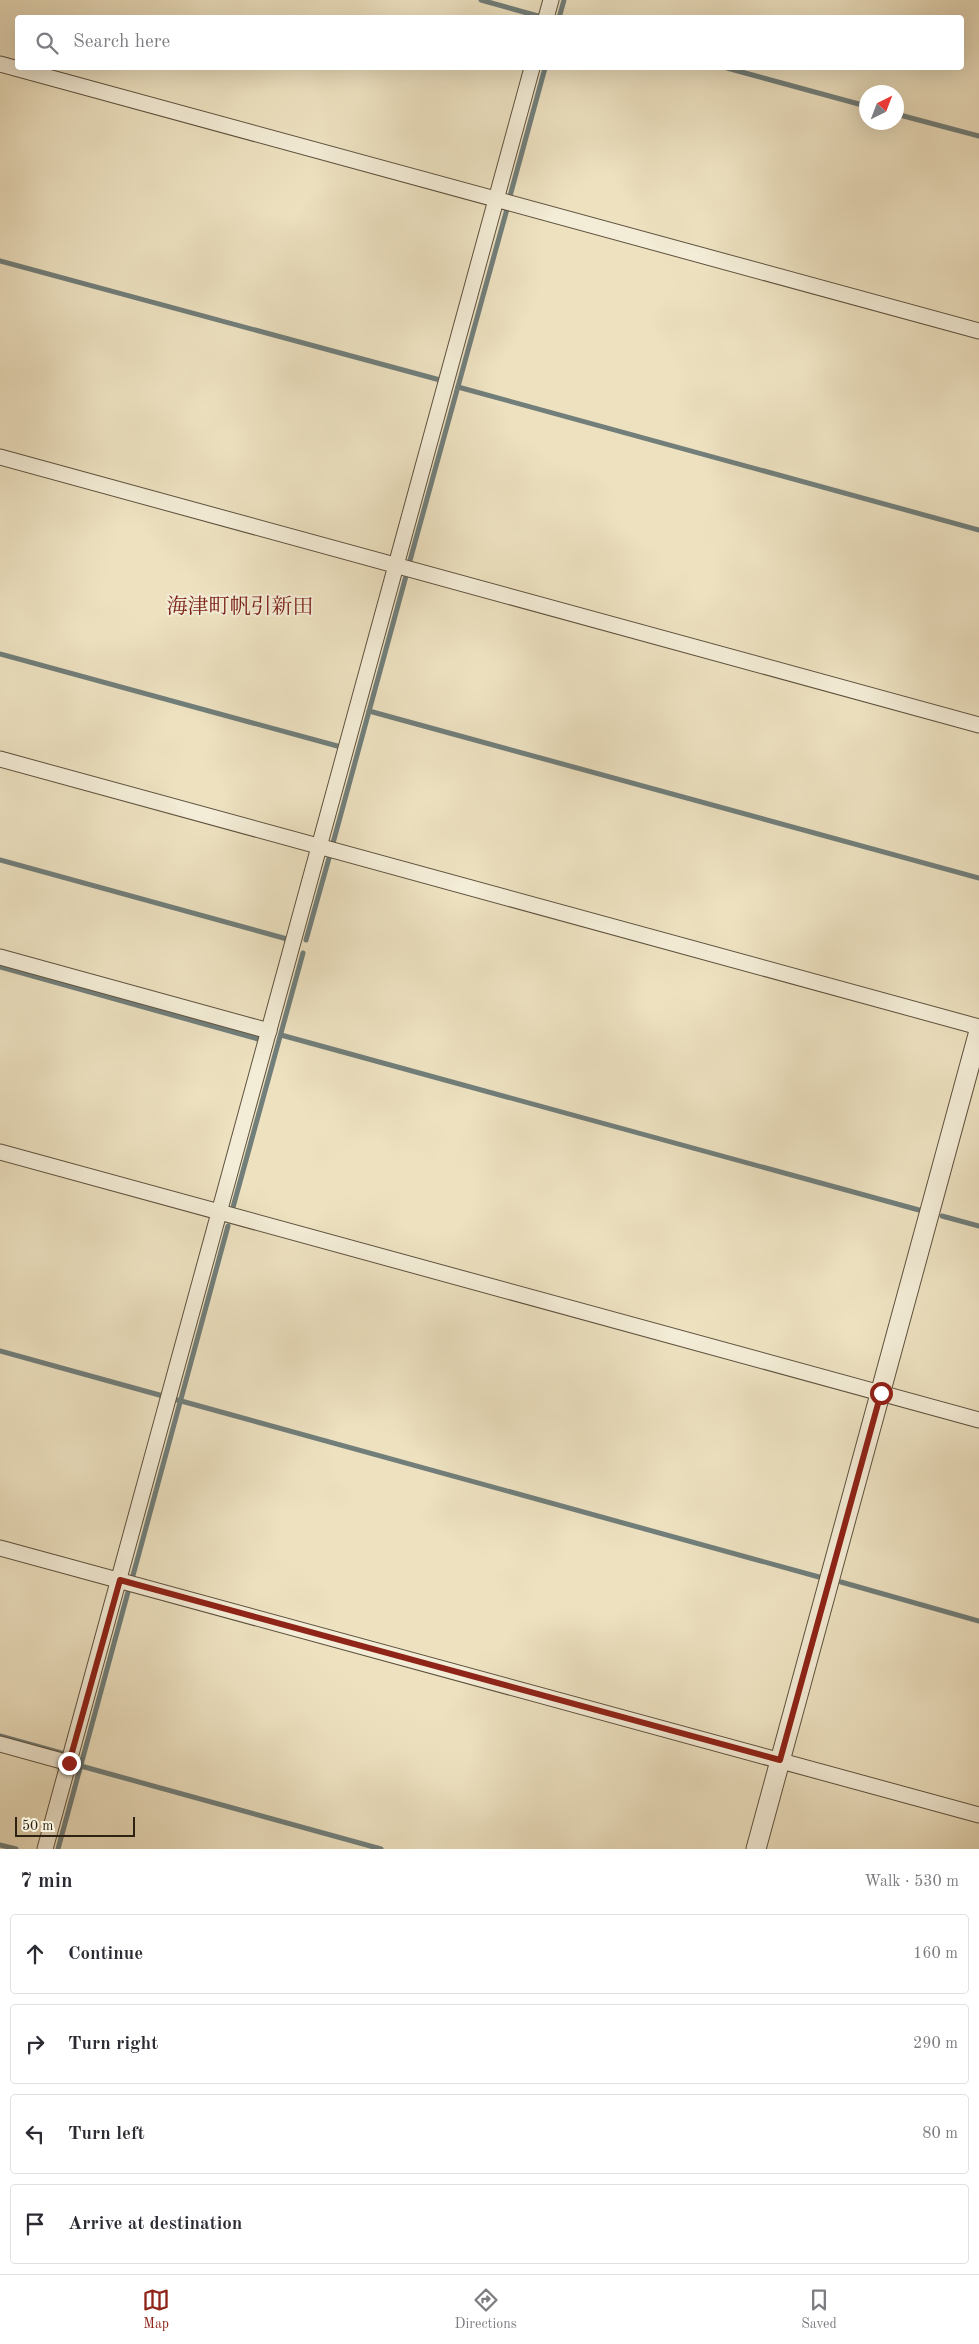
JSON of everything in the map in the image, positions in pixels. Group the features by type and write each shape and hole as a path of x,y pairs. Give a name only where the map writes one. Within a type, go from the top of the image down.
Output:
{"street":[{"path":"547,15 551,0"},
{"path":"0,64 15,68"},
{"path":"22,70 979,331"},
{"path":"45,1849 531,70"},
{"path":"0,457 979,725"},
{"path":"0,759 979,1027"},
{"path":"0,957 269,1030"},
{"path":"756,1849 979,1031"},
{"path":"0,1152 979,1420"},
{"path":"0,1548 979,1815"},
{"path":"0,1744 69,1763"}],"waterway":[{"path":"481,0 534,15"},
{"path":"560,15 564,0"},
{"path":"510,196 544,70"},
{"path":"734,70 859,104"},
{"path":"904,116 979,136"},
{"path":"409,564 507,209"},
{"path":"0,261 440,380"},
{"path":"458,387 979,530"},
{"path":"333,843 406,576"},
{"path":"0,654 341,747"},
{"path":"369,711 979,878"},
{"path":"306,940 329,858"},
{"path":"0,860 287,939"},
{"path":"232,1211 303,953"},
{"path":"0,967 258,1039"},
{"path":"281,1035 919,1210"},
{"path":"942,1216 979,1226"},
{"path":"132,1579 228,1226"},
{"path":"0,1351 163,1396"},
{"path":"174,1399 819,1577"},
{"path":"841,1582 979,1621"},
{"path":"58,1849 128,1592"},
{"path":"0,1736 65,1754"},
{"path":"81,1766 381,1849"},
{"path":"0,1845 16,1849"}],"district":[{"name":"海津町帆引新田","path":"240,606"}],"route":[{"path":"69,1763 120,1580 780,1760 881,1393"}]}
